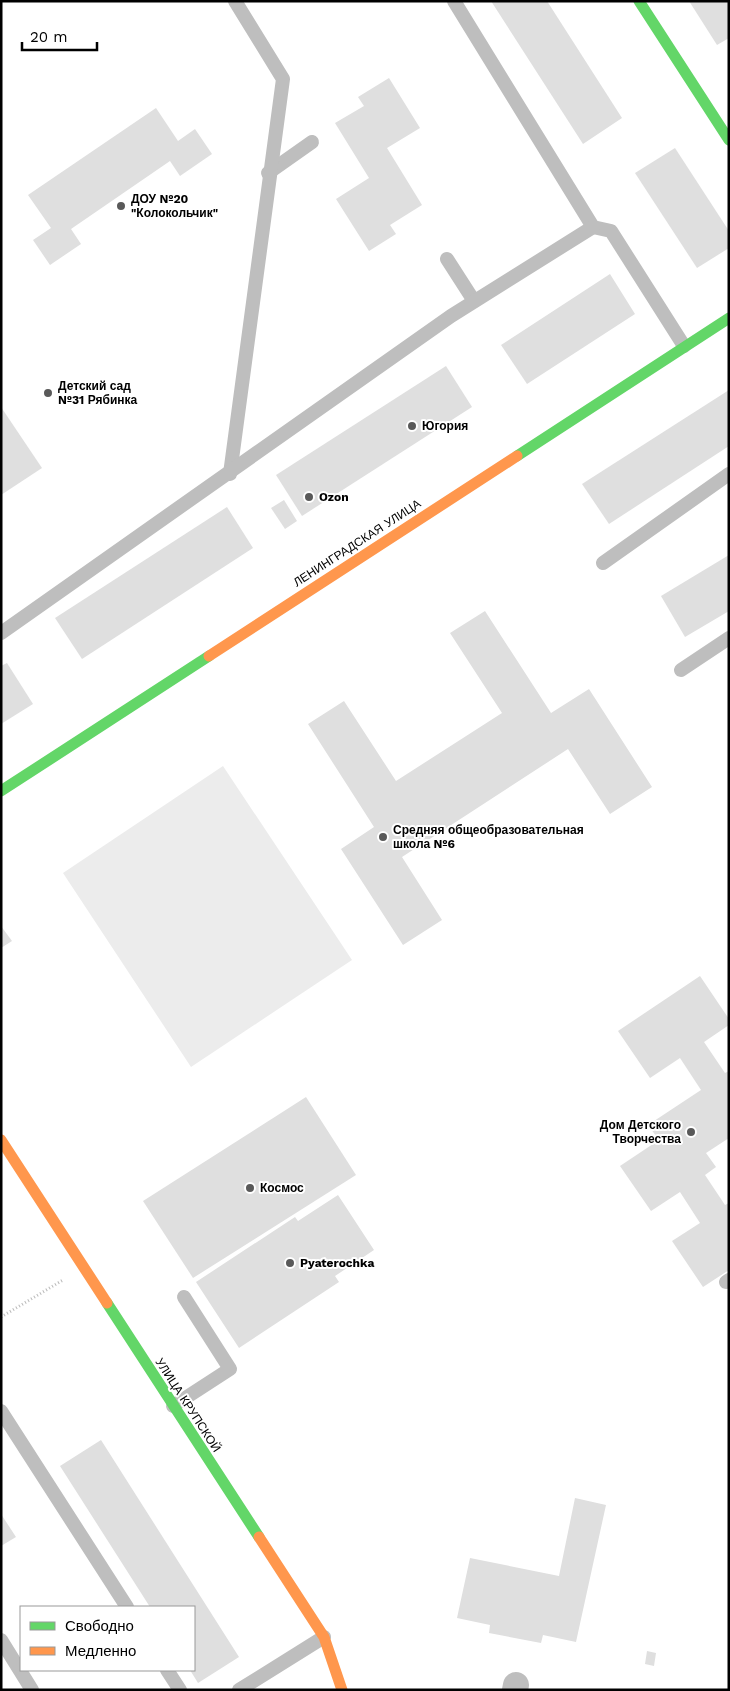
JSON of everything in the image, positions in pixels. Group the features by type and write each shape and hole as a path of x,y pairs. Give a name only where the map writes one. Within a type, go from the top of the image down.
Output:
{"street":[{"path":"639,1 729,140"},
{"name":"ЛЕНИНГРАДСКАЯ УЛИЦА","path":"1,791 729,318"},
{"name":"УЛИЦА КРУПСКОЙ","path":"1,1140 324,1638 342,1690"}],"lane":[{"path":"230,474 268,173 283,78 235,1"},
{"path":"454,1 593,227"},
{"path":"268,173 312,142"},
{"path":"1,633 474,301 593,227 611,231 684,346"},
{"path":"447,259 474,301"},
{"path":"603,563 729,474"},
{"path":"681,670 729,638"},
{"path":"172,1406 230,1369 184,1297"},
{"path":"1,1411 126,1606"},
{"path":"239,1690 324,1638"},
{"path":"1,1640 20,1671"},
{"path":"20,1671 32,1690"},
{"path":"168,1671 180,1690"}],"path":[{"path":"1,1317 83,1268"}],"shaded area":[{"path":"223,766 352,960 191,1067 63,873"}],"building":[{"path":"491,1 547,1 622,118 583,144"},
{"path":"689,1 729,1 729,38 717,45"},
{"path":"389,78 420,128 387,148 422,205 390,225 396,234 369,251 336,199 369,178 335,123 364,106 358,97"},
{"path":"156,108 178,141 195,129 212,154 180,176 170,161 71,229 81,244 50,265 33,240 51,228 28,195"},
{"path":"675,148 729,231 729,248 697,268 635,173"},
{"path":"610,274 635,314 527,384 501,345"},
{"path":"446,366 472,407 302,516 276,475"},
{"path":"729,390 729,446 609,524 582,484"},
{"path":"1,407 42,468 1,495"},
{"path":"284,500 297,521 285,529 271,508"},
{"path":"227,507 253,548 82,659 55,618"},
{"path":"729,555 729,611 685,637 661,596"},
{"path":"485,611 551,713 589,689 652,787 610,814 568,749 402,857 442,920 403,945 341,849 374,827 308,724 344,701 396,781 502,713 450,633"},
{"path":"7,663 33,704 1,724 1,666"},
{"path":"1,926 12,941 1,948"},
{"name":"Дом Детского Творчества","path":"700,976 729,1019 729,1025 704,1042 725,1073 729,1071 729,1138 706,1153 716,1167 705,1175 725,1205 729,1203 729,1270 703,1287 672,1241 700,1223 680,1192 651,1211 620,1166 659,1140 648,1125 701,1090 680,1058 650,1078 618,1031"},
{"name":"Космос","path":"306,1097 356,1175 193,1278 143,1201"},
{"name":"Pyaterochka","path":"338,1195 374,1250 335,1276 339,1282 239,1348 196,1282 295,1217 298,1221"},
{"path":"101,1440 239,1657 198,1683 191,1671 195,1671 195,1606 149,1606 60,1466"},
{"path":"575,1498 606,1505 576,1642 543,1635 541,1643 489,1633 490,1625 457,1618 470,1558 559,1576"},
{"path":"1,1514 16,1537 1,1546"},
{"path":"647,1651 656,1653 654,1666 645,1664"}],"traffic: fast":[{"path":"639,1 729,140"},
{"path":"517,456 729,318"},
{"path":"1,791 209,656"},
{"path":"107,1303 259,1537"}],"traffic: slow":[{"path":"209,656 517,456"},
{"path":"1,1140 107,1303"},
{"path":"259,1537 324,1637 342,1690"}],"place":[{"name":"ДОУ №20 \"Колокольчик\"","path":"121,206"},
{"name":"Детский сад №31 Рябинка","path":"48,393"},
{"name":"Югория","path":"412,426"},
{"name":"Ozon","path":"309,497"},
{"name":"Средняя общеобразовательная школа №6","path":"383,837"},
{"name":"Дом Детского Творчества","path":"691,1132"},
{"name":"Космос","path":"250,1188"},
{"name":"Pyaterochka","path":"290,1263"}]}
